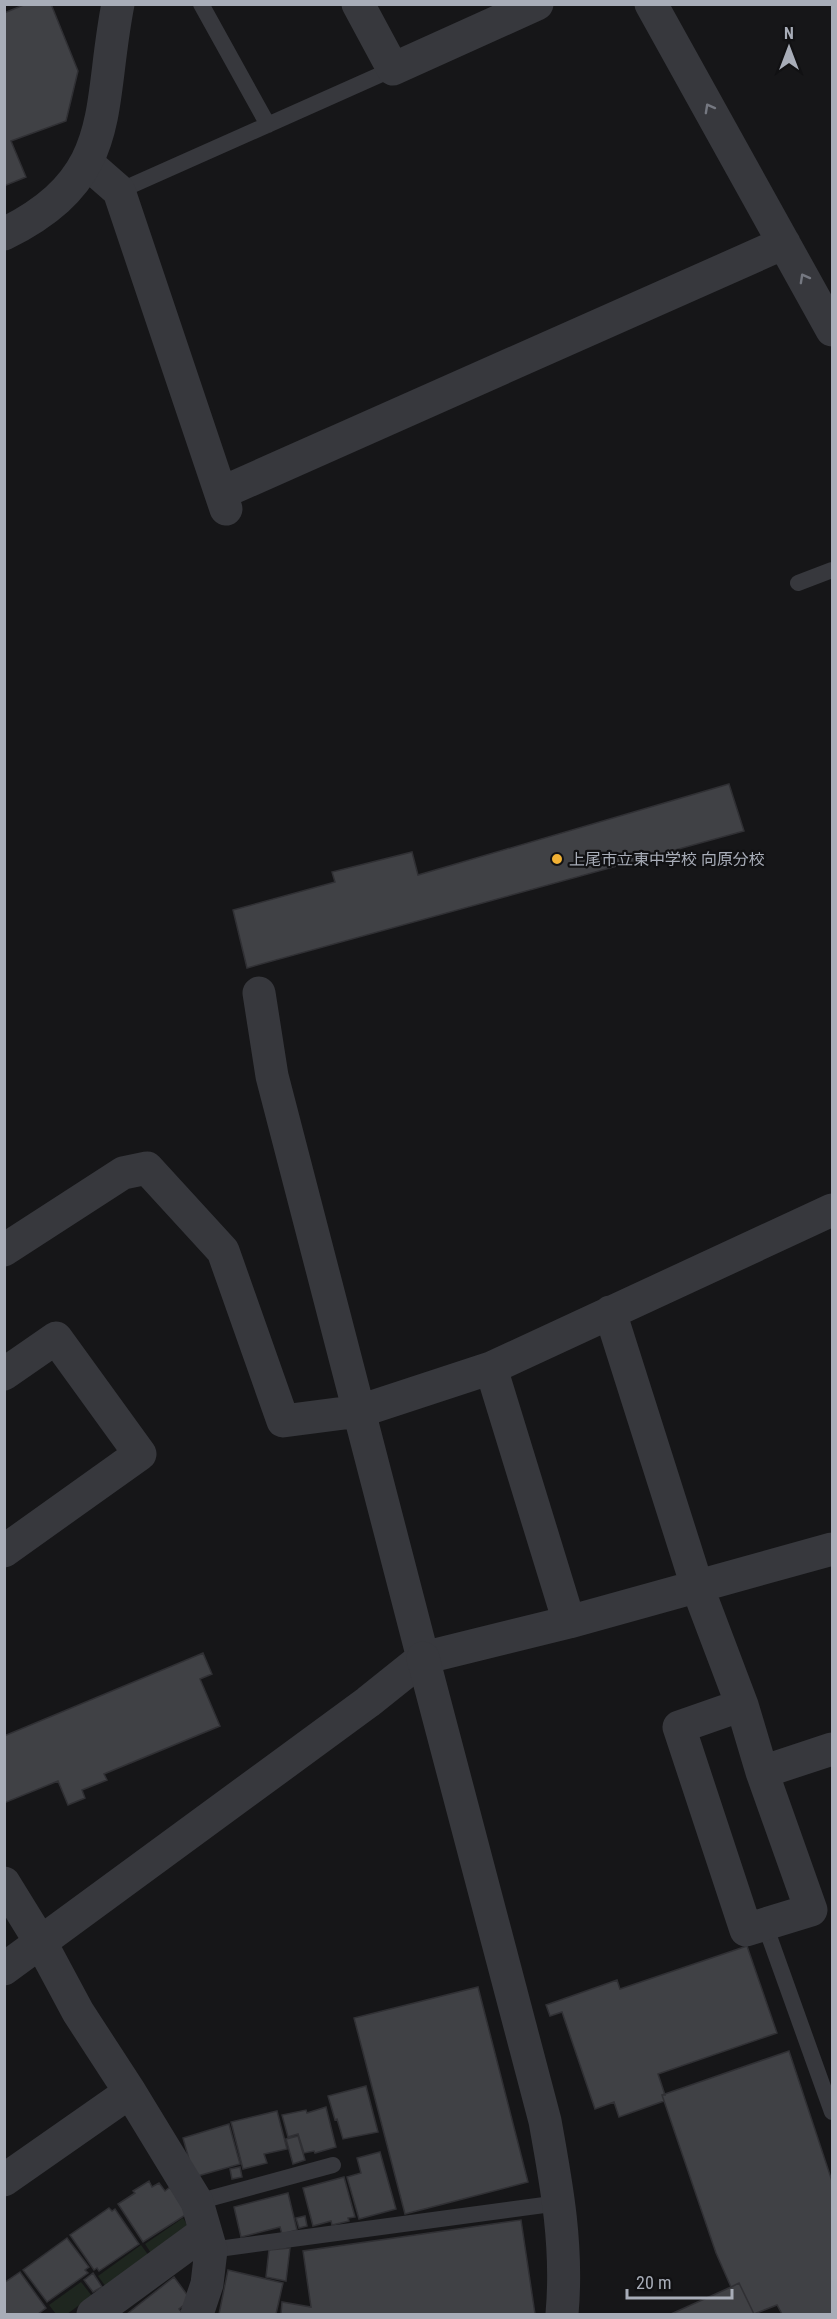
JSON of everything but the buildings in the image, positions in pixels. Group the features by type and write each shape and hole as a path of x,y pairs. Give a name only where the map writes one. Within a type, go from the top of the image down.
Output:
{"street":[{"path":"4,234 26,223 55,201 70,187 87,163 103,115 118,4"},
{"path":"358,4 393,69 537,4"},
{"path":"651,4 832,330"},
{"path":"87,163 119,191 224,501 784,243"},
{"path":"259,993 272,1076 545,2121 559,2203 565,2277 562,2314"},
{"path":"4,1250 123,1173 147,1168 223,1251 283,1421 360,1411 491,1368 832,1210"},
{"path":"610,1312 697,1586 742,1705 762,1772 811,1910 746,1930 679,1727 742,1705"},
{"path":"4,1374 56,1338 140,1454 4,1551"},
{"path":"491,1368 569,1622"},
{"path":"4,1969 358,1709 423,1658 569,1622 832,1549"},
{"path":"762,1772 832,1749"},
{"path":"4,1882 41,1943 78,2012 130,2092 204,2228 207,2284 197,2314"},
{"path":"4,2180 130,2092"},
{"path":"93,2314 204,2228"}],"lane":[{"path":"201,4 268,125"},
{"path":"119,191 393,69"},
{"path":"798,583 832,570"},
{"path":"765,1924 832,2112"},
{"path":"204,2228 333,2165"},
{"path":"204,2228 559,2203"}],"shaded area":[{"path":"183,2218 189,2228 151,2253 145,2244"},
{"path":"141,2245 149,2256 106,2287 98,2276"},
{"path":"81,2282 92,2296 67,2314 56,2314 49,2305"}],"place":[{"name":"上尾市立東中学校 向原分校","path":"557,859"}]}
